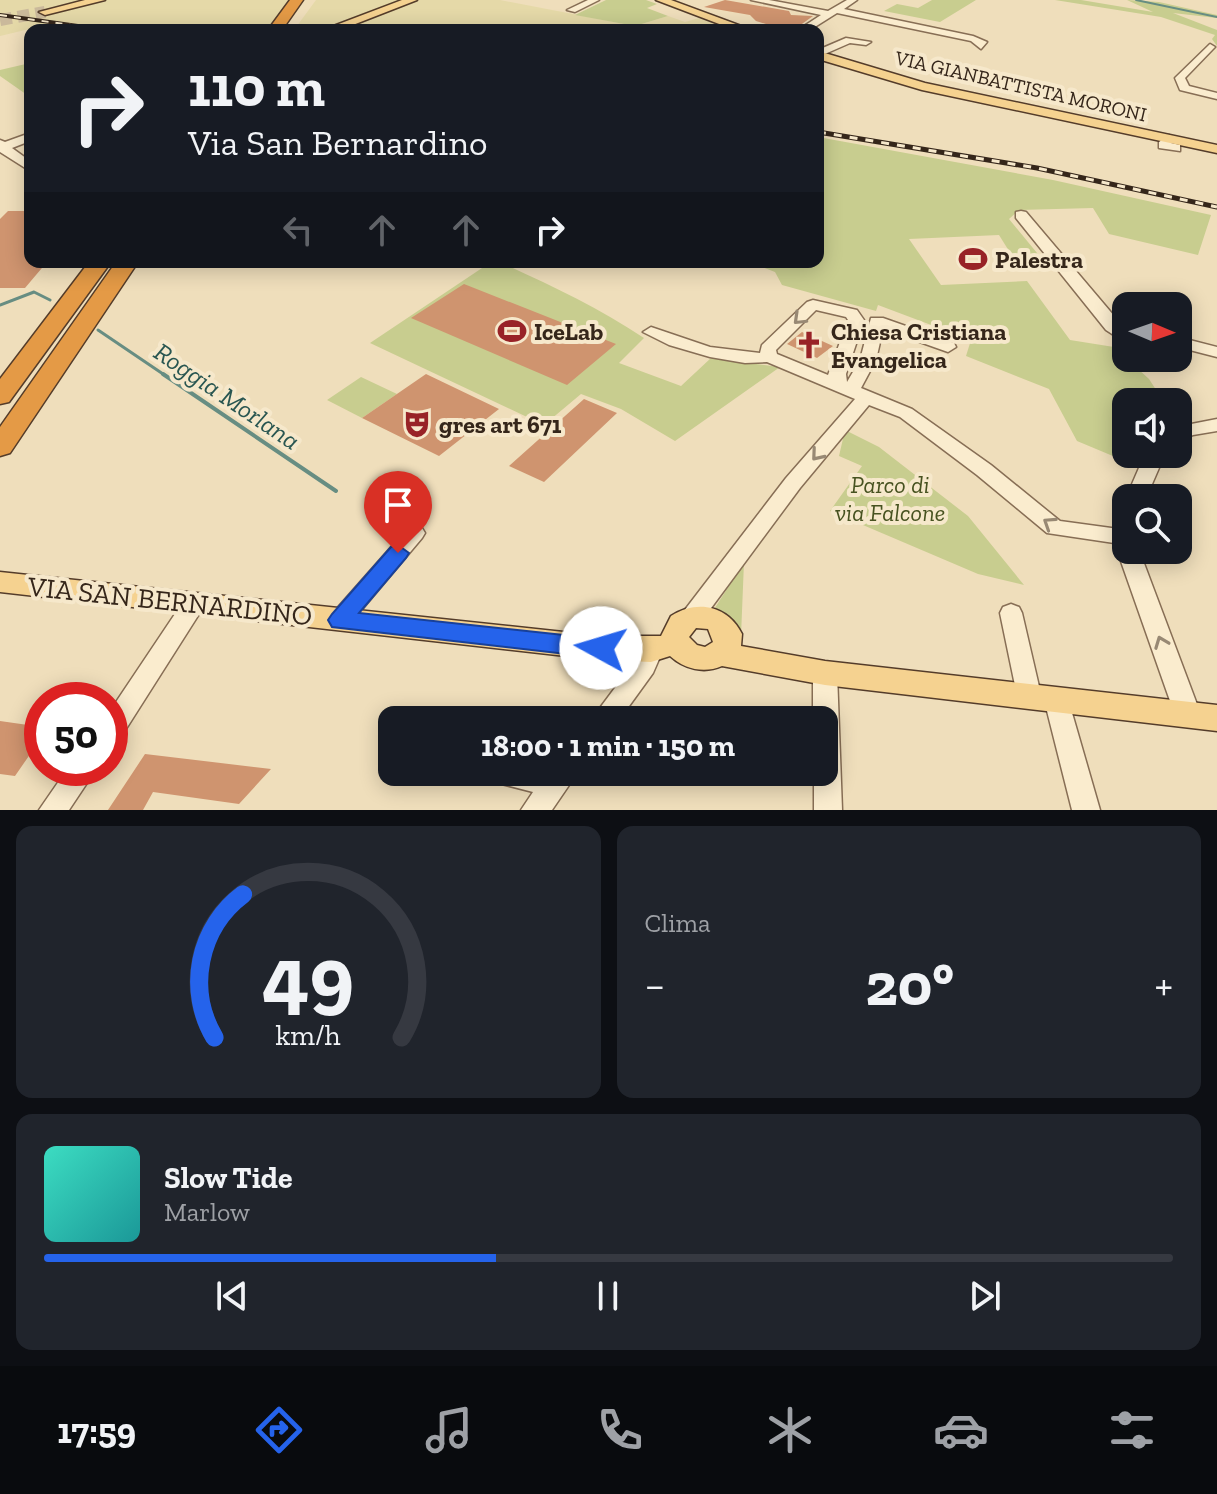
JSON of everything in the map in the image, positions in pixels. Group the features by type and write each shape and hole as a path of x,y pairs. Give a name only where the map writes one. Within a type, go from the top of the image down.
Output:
{"highway":[{"path":"279,24 297,0"},
{"path":"291,24 308,0"},
{"path":"0,377 86,268"},
{"path":"0,396 96,268"},
{"path":"0,423 113,268"},
{"path":"0,447 123,268"}],"main road":[{"path":"45,12 100,0"},
{"path":"346,24 412,0"},
{"path":"661,0 729,24"},
{"name":"VIA GIANBATTISTA MORONI","path":"824,56 922,86 1170,144 1217,149"},
{"name":"VIA SAN BERNARDINO","path":"0,582 601,648 663,646 695,658 709,659 721,654 825,673 1203,717"},
{"path":"663,646 677,627 692,617 710,618 724,627 728,641 721,654"}],"street":[{"path":"572,10 595,0"},
{"path":"755,0 973,39 982,42 981,46"},
{"path":"812,24 853,0"},
{"name":"VIA GIANBATTISTA MORONI","path":"824,52 849,40 866,42"},
{"path":"1210,47 1180,78 1184,88 1217,96"},
{"path":"1,147 24,139"},
{"path":"1147,142 1170,144"},
{"path":"1,147 24,163"},
{"path":"1021,215 1112,327"},
{"path":"769,357 768,349 813,305 851,313 856,320 837,374 853,389"},
{"path":"692,617 793,483 853,389 868,360 877,321 948,347"},
{"path":"651,332 676,343 755,358 769,357 853,389 931,429 1054,528 1112,538"},
{"path":"1192,346 1217,352"},
{"path":"1192,430 1217,425"},
{"name":"VIA SAN BERNARDINO","path":"340,620 415,533"},
{"path":"1136,564 1203,717"},
{"path":"128,705 193,605"},
{"path":"1011,613 1086,810"},
{"path":"615,706 663,646"},
{"path":"825,673 828,810"},
{"path":"53,810 71,786"},
{"path":"535,810 554,786"}],"shaded area":[{"path":"0,0 291,0 273,24 59,22 24,24 24,30 0,36"},
{"path":"316,0 500,0 625,24 298,24"},
{"path":"668,16 685,22 699,18 716,24 642,24"}],"green space":[{"path":"606,0 646,0 657,4 647,8 668,16 642,24 624,24 575,15"},
{"path":"932,0 976,0 940,22 884,11 897,4 918,8"},
{"path":"1055,0 1081,0 1153,12 1127,0 1159,2 1217,15 1217,18 1173,13 1217,30 1217,46 1212,39 1215,35 1161,17"},
{"path":"24,64 24,93 0,76 0,70"},
{"path":"824,138 1053,180 1211,215 1198,255 1109,234 1093,208 1019,210 1009,219 1042,259 1014,259 999,235 909,239 941,285 1027,281 1070,340 1112,347 1112,372 1141,372 1149,379 1155,388 1112,388 1112,456 1077,441 1049,389 966,356 971,340 878,305 876,311 782,285 775,272 765,268 824,268"},
{"path":"482,268 513,268 609,316 644,338 619,363 681,386 711,358 780,367 675,441 621,409 581,394 544,425 370,343"},
{"path":"361,377 397,394 362,418 327,400"},
{"name":"Parco di via Falcone","path":"845,430 879,447 968,516 1024,585 978,574 830,511 862,466 839,456"},
{"path":"744,562 741,636 713,611"}],"building":[{"path":"725,0 789,11 791,15 813,16 802,24 766,24 750,15 704,7"},
{"path":"8,211 24,211 24,268 42,268 25,288 0,288 0,219"},
{"name":"IceLab","path":"464,284 616,344 567,385 411,318"},
{"name":"Chiesa Cristiana Evangelica","path":"802,332 833,346 817,358 787,344"},
{"path":"426,374 499,409 439,456 362,418"},
{"path":"584,399 617,413 544,482 509,466"},
{"path":"0,721 24,724 24,763 15,776 0,774"},
{"path":"145,754 271,769 239,804 153,792 143,810 108,810 124,786 128,786 128,780"}],"waterway":[{"path":"1136,0 1217,17"},
{"name":"Roggia Morlana","path":"0,305 34,292 50,300"},
{"name":"Roggia Morlana","path":"98,330 166,376"},
{"name":"Roggia Morlana","path":"163,374 336,491"}],"tunnel":[{"path":"0,20 45,12"}],"railway":[{"path":"0,15 64,24"},
{"path":"824,133 1037,168 1217,207"}],"place":[{"name":"Palestra","path":"973,259"},
{"name":"IceLab","path":"512,331"},
{"name":"Chiesa Cristiana Evangelica","path":"809,345"},
{"name":"gres art 671","path":"417,424"}],"route":[{"path":"398,553 340,620 601,648"}]}
